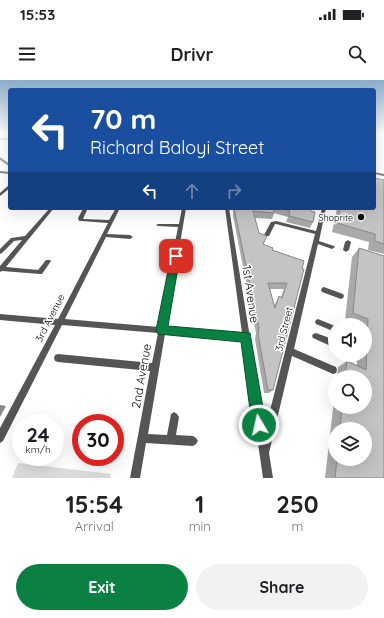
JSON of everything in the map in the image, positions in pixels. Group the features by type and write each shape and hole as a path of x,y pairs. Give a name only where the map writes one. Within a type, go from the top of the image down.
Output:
{"street":[{"path":"0,158 8,164"},
{"path":"0,195 8,188"},
{"path":"0,270 50,210"},
{"path":"85,210 80,218 81,220 111,222"},
{"name":"3rd Avenue","path":"0,438 117,210"},
{"name":"2nd Avenue","path":"135,478 184,210"},
{"name":"1st Avenue","path":"227,210 268,478"},
{"name":"3rd Street","path":"264,454 324,210"},
{"path":"267,235 273,223 276,222 318,233"},
{"path":"158,225 181,226"},
{"path":"104,235 130,237"},
{"path":"0,252 13,239 27,238"},
{"path":"316,242 332,247"},
{"path":"346,250 348,242"},
{"path":"0,270 40,272 48,261"},
{"path":"324,290 341,296"},
{"path":"0,317 60,320 246,337"},
{"path":"318,322 328,326"},
{"path":"316,336 328,341"},
{"path":"289,351 333,370"},
{"path":"58,358 155,366"},
{"path":"171,440 174,417"},
{"path":"142,438 193,441"}],"shaded area":[{"path":"17,466 43,466 111,474 110,478 12,478"}],"building":[{"path":"376,178 384,180 384,244 375,241 375,234 337,223 340,210 376,210"},
{"path":"234,210 273,210 274,213 253,211 259,233 267,236 263,244 273,248 272,250 304,261 302,269 304,269 273,390 268,390 258,334 259,328","holes":["268,283 287,283 282,298 279,296 275,308"]},
{"path":"286,210 310,210 315,212 313,222 289,216 290,211"},
{"path":"359,248 384,256 384,478 335,478 336,466 372,466 372,422 341,422 341,414 372,414 372,370 366,370 366,362 372,362 372,318 366,318 353,313"},
{"path":"347,362 366,370 346,370"}],"place":[{"name":"Shoprite","path":"361,217"}],"route":[{"path":"176,256 162,330 246,337 259,425"}]}
